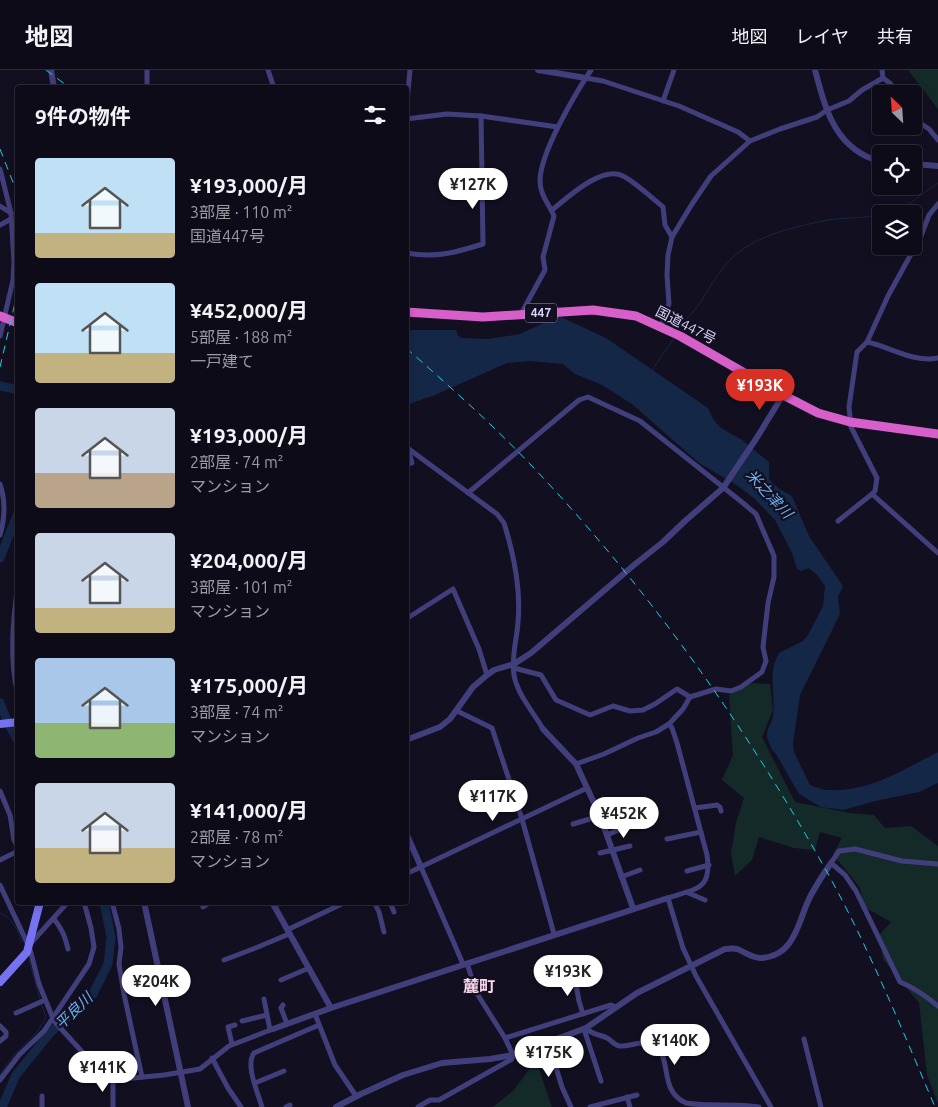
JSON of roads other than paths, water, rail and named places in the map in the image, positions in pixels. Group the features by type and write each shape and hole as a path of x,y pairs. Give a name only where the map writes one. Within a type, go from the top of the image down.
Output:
{"highway":[{"name":"国道447号","path":"409,312 484,317 593,310 636,316 661,326 818,413 850,422 938,434"},
{"path":"2,317 15,322"}],"main road":[{"path":"0,724 15,722"},
{"path":"0,982 27,952 39,905"}],"street":[{"path":"50,70 53,85"},
{"path":"147,70 147,85"},
{"path":"268,70 273,85"},
{"path":"409,85 410,70"},
{"path":"538,70 603,81 663,101 706,117 738,132 750,141"},
{"path":"521,314 545,270 543,257 554,216 542,194 540,181 542,166 558,127 591,70"},
{"path":"663,101 674,70"},
{"path":"815,70 833,124 846,142 860,153 872,158"},
{"path":"882,70 883,78 892,85"},
{"path":"661,326 669,304 667,275 668,255 672,237 711,176 750,141 817,117 849,100 883,78"},
{"path":"409,119 447,114 481,116 558,127"},
{"path":"409,253 430,256 451,254 483,244 481,116"},
{"path":"922,124 929,129 938,140"},
{"path":"922,165 938,166"},
{"path":"0,169 11,216 14,280 2,317 0,336"},
{"path":"552,210 589,181 604,175 622,175 663,207 665,225 672,237"},
{"path":"838,520 875,491 877,478 850,422 849,407 857,352 867,342 888,296 921,236 927,218 938,204"},
{"path":"0,206 11,216"},
{"path":"0,225 11,216"},
{"path":"867,342 912,356 930,359 938,358"},
{"path":"409,739 440,727 457,711 473,687 494,670 514,666 531,653 663,542 723,488 783,395"},
{"path":"468,493 579,400 588,397 640,421 756,514 773,550 774,577 768,603 763,647 766,661 762,672 731,691 716,689 690,697 683,709 669,724 656,732 576,764"},
{"path":"409,449 497,514 504,524 520,597 513,654 514,675 523,696 543,729 576,764 600,816 632,908"},
{"path":"409,452 412,463 409,464"},
{"path":"0,484 4,495 4,518 0,535"},
{"path":"872,494 938,553"},
{"path":"409,617 453,589 488,675"},
{"path":"15,623 13,650 15,684"},
{"path":"514,666 541,675 556,700 590,715 613,706 630,711 643,710 677,689 690,697"},
{"path":"457,711 492,728 522,819 554,934"},
{"path":"0,885 28,945 44,1000 53,1019 106,1078 113,1080 142,1077 200,1068 232,1044 331,1008 700,887 708,876 709,865 677,743 669,724"},
{"path":"409,873 588,788"},
{"path":"0,791 10,815 15,842"},
{"path":"695,808 717,805 721,811"},
{"path":"574,824 600,816"},
{"path":"607,835 630,825 637,826"},
{"path":"667,839 701,832"},
{"path":"409,841 476,992 506,1038 513,1054 512,1060 439,1100 430,1100 418,1107"},
{"path":"600,853 630,846"},
{"path":"336,1107 403,1075 442,1064 490,1059 513,1054 585,1029 637,993 725,949 738,950 757,958 769,957 790,943 801,923 811,896 839,851 855,849 902,861 938,864"},
{"path":"0,860 15,852"},
{"path":"831,862 846,875 856,891 900,982 912,986 938,1006"},
{"path":"688,871 709,865"},
{"path":"621,876 640,870"},
{"path":"686,892 705,900"},
{"path":"668,898 684,948 692,966 771,1107"},
{"path":"28,945 66,905"},
{"path":"0,1080 19,1055 44,1031 89,964 94,947 85,905"},
{"path":"113,905 119,929 121,947 119,964 124,994 142,1077"},
{"path":"145,905 188,1107"},
{"path":"274,905 331,1008"},
{"path":"224,960 288,932 340,905"},
{"path":"375,905 384,932"},
{"path":"391,905 394,912"},
{"path":"54,919 65,936 68,949"},
{"path":"281,980 309,968"},
{"path":"574,974 578,1001 583,1014"},
{"path":"264,999 272,1030"},
{"path":"16,1013 44,1000"},
{"path":"283,1005 281,1008 287,1024"},
{"path":"506,1038 611,1005 617,1007"},
{"path":"242,1021 267,1014"},
{"path":"315,1014 336,1066 356,1096"},
{"path":"232,1044 228,1027 235,1025"},
{"path":"262,1107 251,1072 251,1057 254,1052 319,1025"},
{"path":"0,1026 6,1032 6,1036 0,1041"},
{"path":"585,1029 601,1082"},
{"path":"585,1029 607,1038 615,1045 648,1043 654,1045 664,1060 668,1082 673,1093 688,1103 712,1106 737,1105 759,1107"},
{"path":"804,1039 821,1107"},
{"path":"548,1041 562,1087 571,1107"},
{"path":"212,1058 228,1088 241,1107"},
{"path":"255,1083 284,1071"},
{"path":"113,1080 113,1107"},
{"path":"590,1107 637,1095"},
{"path":"42,1096 42,1107"},
{"path":"627,1097 630,1107"}],"water":[{"path":"559,316 606,338 708,408 713,419 721,428 742,440 769,462 769,479 778,488 792,496 809,536 843,586 838,597 840,614 800,695 793,744 794,752 810,785 821,789 843,790 872,784 938,752 938,783 919,792 843,810 821,807 799,794 771,748 767,737 774,707 773,669 779,653 803,641 808,635 823,606 825,586 809,568 801,571 797,569 792,553 775,520 755,499 735,484 699,463 632,404 602,385 575,374 563,364 530,361 507,363 435,395 409,404 409,330 456,330 458,336 462,338 488,339 520,334"}],"waterway":[{"path":"907,205 938,183"},
{"path":"678,331 723,268 745,248 785,230 835,219 872,216"},
{"path":"652,370 674,338"},
{"name":"米之津川","path":"0,386 15,389"},
{"name":"平良川","path":"0,558 15,520"},
{"name":"平良川","path":"0,703 15,736"},
{"name":"平良川","path":"2,1107 16,1075 50,1033 93,994 108,964 111,937 105,905"},
{"path":"0,913 11,921 22,942"},
{"path":"29,959 40,999"},
{"path":"0,1075 9,1061 34,1034 46,1017 41,1003"}],"railway":[{"path":"46,70 66,85"},
{"path":"0,149 15,190"},
{"path":"0,367 15,303"},
{"path":"409,351 500,434 571,509 649,602 721,701 787,803 835,886 880,980 935,1107"}],"district":[{"name":"麓町","path":"479,986"}]}
